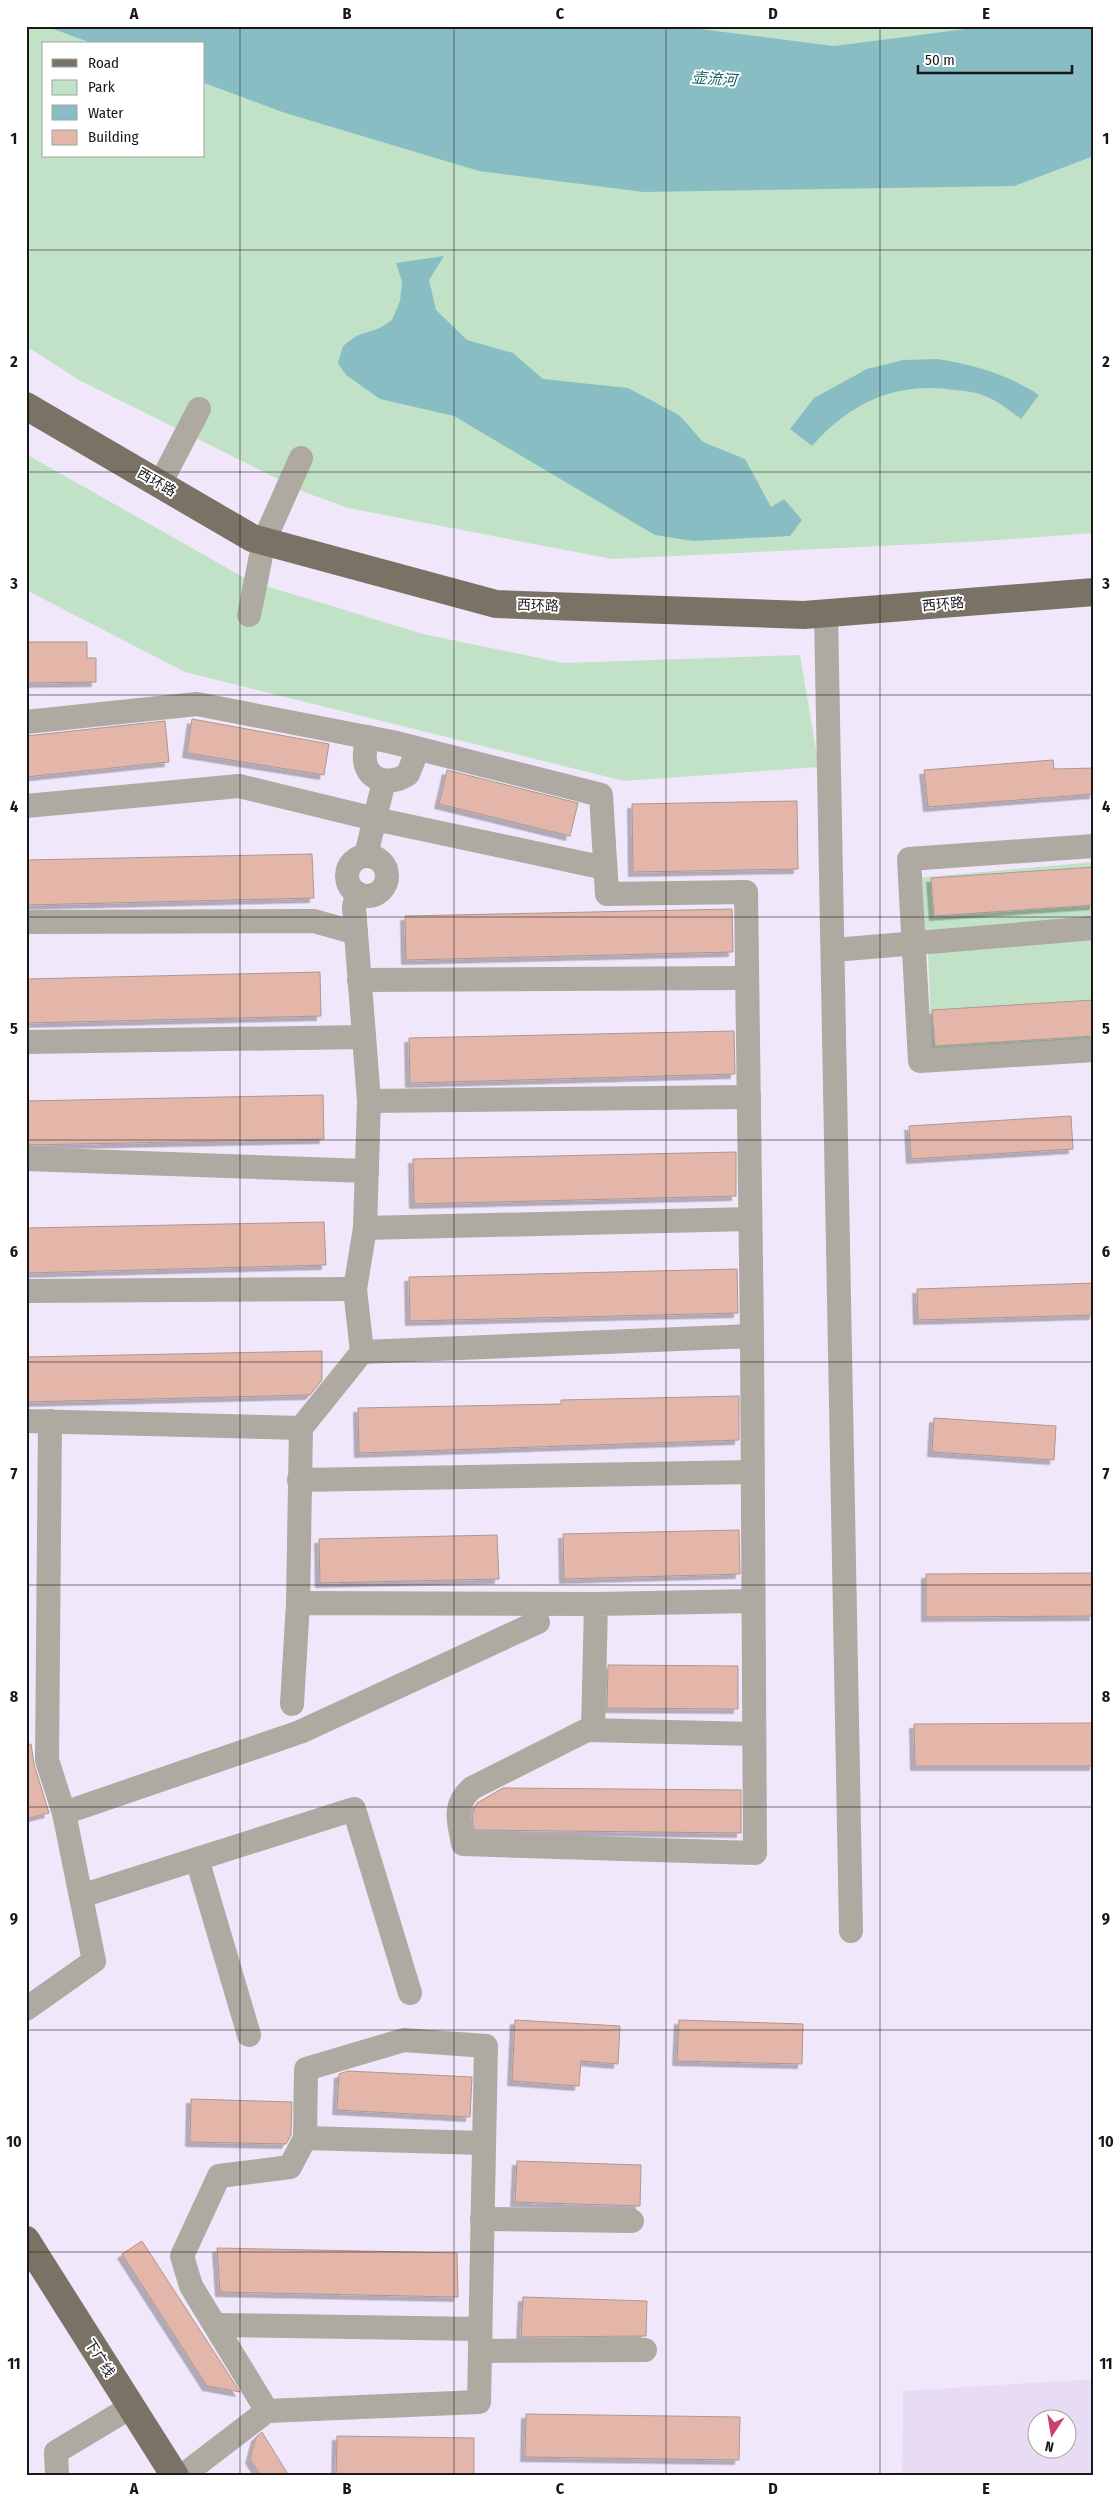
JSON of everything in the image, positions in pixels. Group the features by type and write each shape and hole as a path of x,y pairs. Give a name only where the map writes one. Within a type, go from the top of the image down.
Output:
{"main road":[{"name":"西环路","path":"26,406 252,538 496,604 804,614 1094,592"},
{"name":"下广线","path":"26,2240 175,2476"}],"street":[{"path":"160,484 199,409"},
{"path":"249,615 264,541 301,458"},
{"path":"826,613 834,950 851,1931"},
{"path":"26,722 198,704 367,737 418,749 601,795 607,894 746,892 752,1336 755,1852 463,1844 458,1814 461,1797 472,1788 587,1730 754,1734"},
{"path":"367,737 364,760 366,768 371,774 384,781 394,781 408,774 418,749"},
{"path":"292,1704 298,1603 301,1428 362,1352 355,1289 365,1228 369,1101 354,907 357,893 349,884 347,871 354,860 366,856 384,781"},
{"path":"26,806 239,786 375,819 605,868"},
{"path":"1094,846 909,858 920,1061 1094,1050"},
{"path":"26,922 314,921 356,933"},
{"path":"834,950 1094,928"},
{"path":"360,980 747,978"},
{"path":"26,1042 364,1037"},
{"path":"369,1101 749,1097"},
{"path":"26,1159 367,1171"},
{"path":"365,1228 750,1219"},
{"path":"26,1291 355,1289"},
{"path":"362,1352 752,1336"},
{"path":"26,1421 301,1428"},
{"path":"26,2009 94,1960 64,1813 47,1760 50,1421"},
{"path":"299,1480 753,1472"},
{"path":"298,1603 596,1604 754,1601"},
{"path":"593,1730 596,1604"},
{"path":"64,1813 300,1732 538,1622"},
{"path":"81,1896 354,1809 410,1993"},
{"path":"197,1859 249,2035"},
{"path":"182,2476 267,2411 479,2402 486,2046 404,2040 306,2069 305,2138 290,2167 219,2176 182,2256 191,2286 267,2411"},
{"path":"305,2138 484,2142"},
{"path":"482,2219 632,2221"},
{"path":"214,2325 645,2350"},
{"path":"57,2476 56,2452 131,2408"}],"shaded area":[{"path":"1094,2379 1094,2476 902,2476 903,2391"}],"green space":[{"path":"26,26 45,26 89,42 42,42 42,158 205,158 205,83 282,112 1015,186 1094,156 1094,533 985,541 612,559 348,508 304,492 79,380 26,346"},
{"path":"677,26 988,26 834,46"},
{"path":"26,454 250,581 423,634 563,663 800,655 819,767 624,781 185,672 26,590"},
{"path":"1094,862 1094,867 931,878 934,916 1094,905 1094,920 931,933 917,926 916,878"},
{"path":"1094,940 1094,1000 933,1010 935,1046 1094,1036 1094,1040 932,1050 928,951"}],"water":[{"name":"壶流河","path":"45,26 677,26 834,46 988,26 1094,26 1094,156 1015,186 644,192 479,171 282,112 205,83 205,42 89,42"},
{"path":"444,256 429,280 436,310 467,340 513,353 543,379 628,388 679,415 703,442 745,459 771,507 784,499 802,520 790,536 693,541 655,535 454,416 380,399 346,375 338,363 343,346 356,336 380,328 392,320 400,301 402,282 396,263"},
{"path":"937,359 990,371 1014,381 1039,395 1021,419 1004,406 978,394 934,388 914,389 876,398 859,407 843,417 812,446 790,429 814,398 867,369 903,360"}],"building":[{"path":"26,642 87,642 87,658 96,658 96,682 26,683"},
{"path":"192,719 329,744 324,775 187,753"},
{"path":"165,721 169,762 26,777 26,736"},
{"path":"1053,760 1054,769 1094,768 1094,794 928,807 924,770"},
{"path":"447,770 578,803 570,836 439,804"},
{"path":"797,801 798,869 633,872 632,804"},
{"path":"312,854 314,898 26,905 26,860"},
{"path":"1094,867 1094,905 934,916 931,878"},
{"path":"732,909 733,952 406,960 405,916"},
{"path":"320,972 321,1016 26,1023 26,979"},
{"path":"1094,1000 1094,1036 935,1046 932,1010"},
{"path":"734,1031 735,1074 410,1083 409,1038"},
{"path":"323,1095 324,1139 26,1145 26,1101"},
{"path":"1071,1116 1073,1149 911,1159 909,1126"},
{"path":"736,1152 736,1196 414,1204 413,1159"},
{"path":"324,1222 326,1265 26,1273 26,1228"},
{"path":"737,1269 738,1313 410,1321 409,1277"},
{"path":"1094,1283 1094,1315 918,1320 917,1289"},
{"path":"322,1351 322,1380 310,1395 26,1402 26,1357"},
{"path":"739,1396 739,1440 359,1453 358,1408 561,1404 561,1400"},
{"path":"934,1418 1056,1426 1054,1460 932,1452"},
{"path":"739,1530 740,1574 564,1579 563,1534"},
{"path":"497,1535 499,1579 320,1583 319,1539"},
{"path":"1094,1573 1094,1616 926,1617 926,1574"},
{"path":"608,1665 738,1666 738,1709 607,1708"},
{"path":"1094,1723 1094,1766 915,1766 914,1724"},
{"path":"31,1744 34,1764 49,1813 26,1819 26,1745"},
{"path":"503,1788 741,1790 741,1833 474,1830 472,1815 477,1803"},
{"path":"515,2020 620,2026 618,2064 581,2061 579,2086 512,2081"},
{"path":"679,2020 803,2024 802,2064 677,2061"},
{"path":"348,2071 472,2077 470,2117 337,2110 339,2074"},
{"path":"191,2099 292,2102 291,2135 286,2144 190,2142"},
{"path":"517,2161 641,2165 640,2206 515,2202"},
{"path":"142,2241 240,2392 207,2386 122,2254"},
{"path":"217,2248 457,2253 458,2297 220,2292"},
{"path":"523,2297 647,2301 646,2336 521,2337"},
{"path":"526,2414 740,2417 739,2460 525,2457"},
{"path":"262,2432 289,2476 261,2476 250,2459 256,2437"},
{"path":"337,2436 474,2438 474,2476 336,2476"}]}
